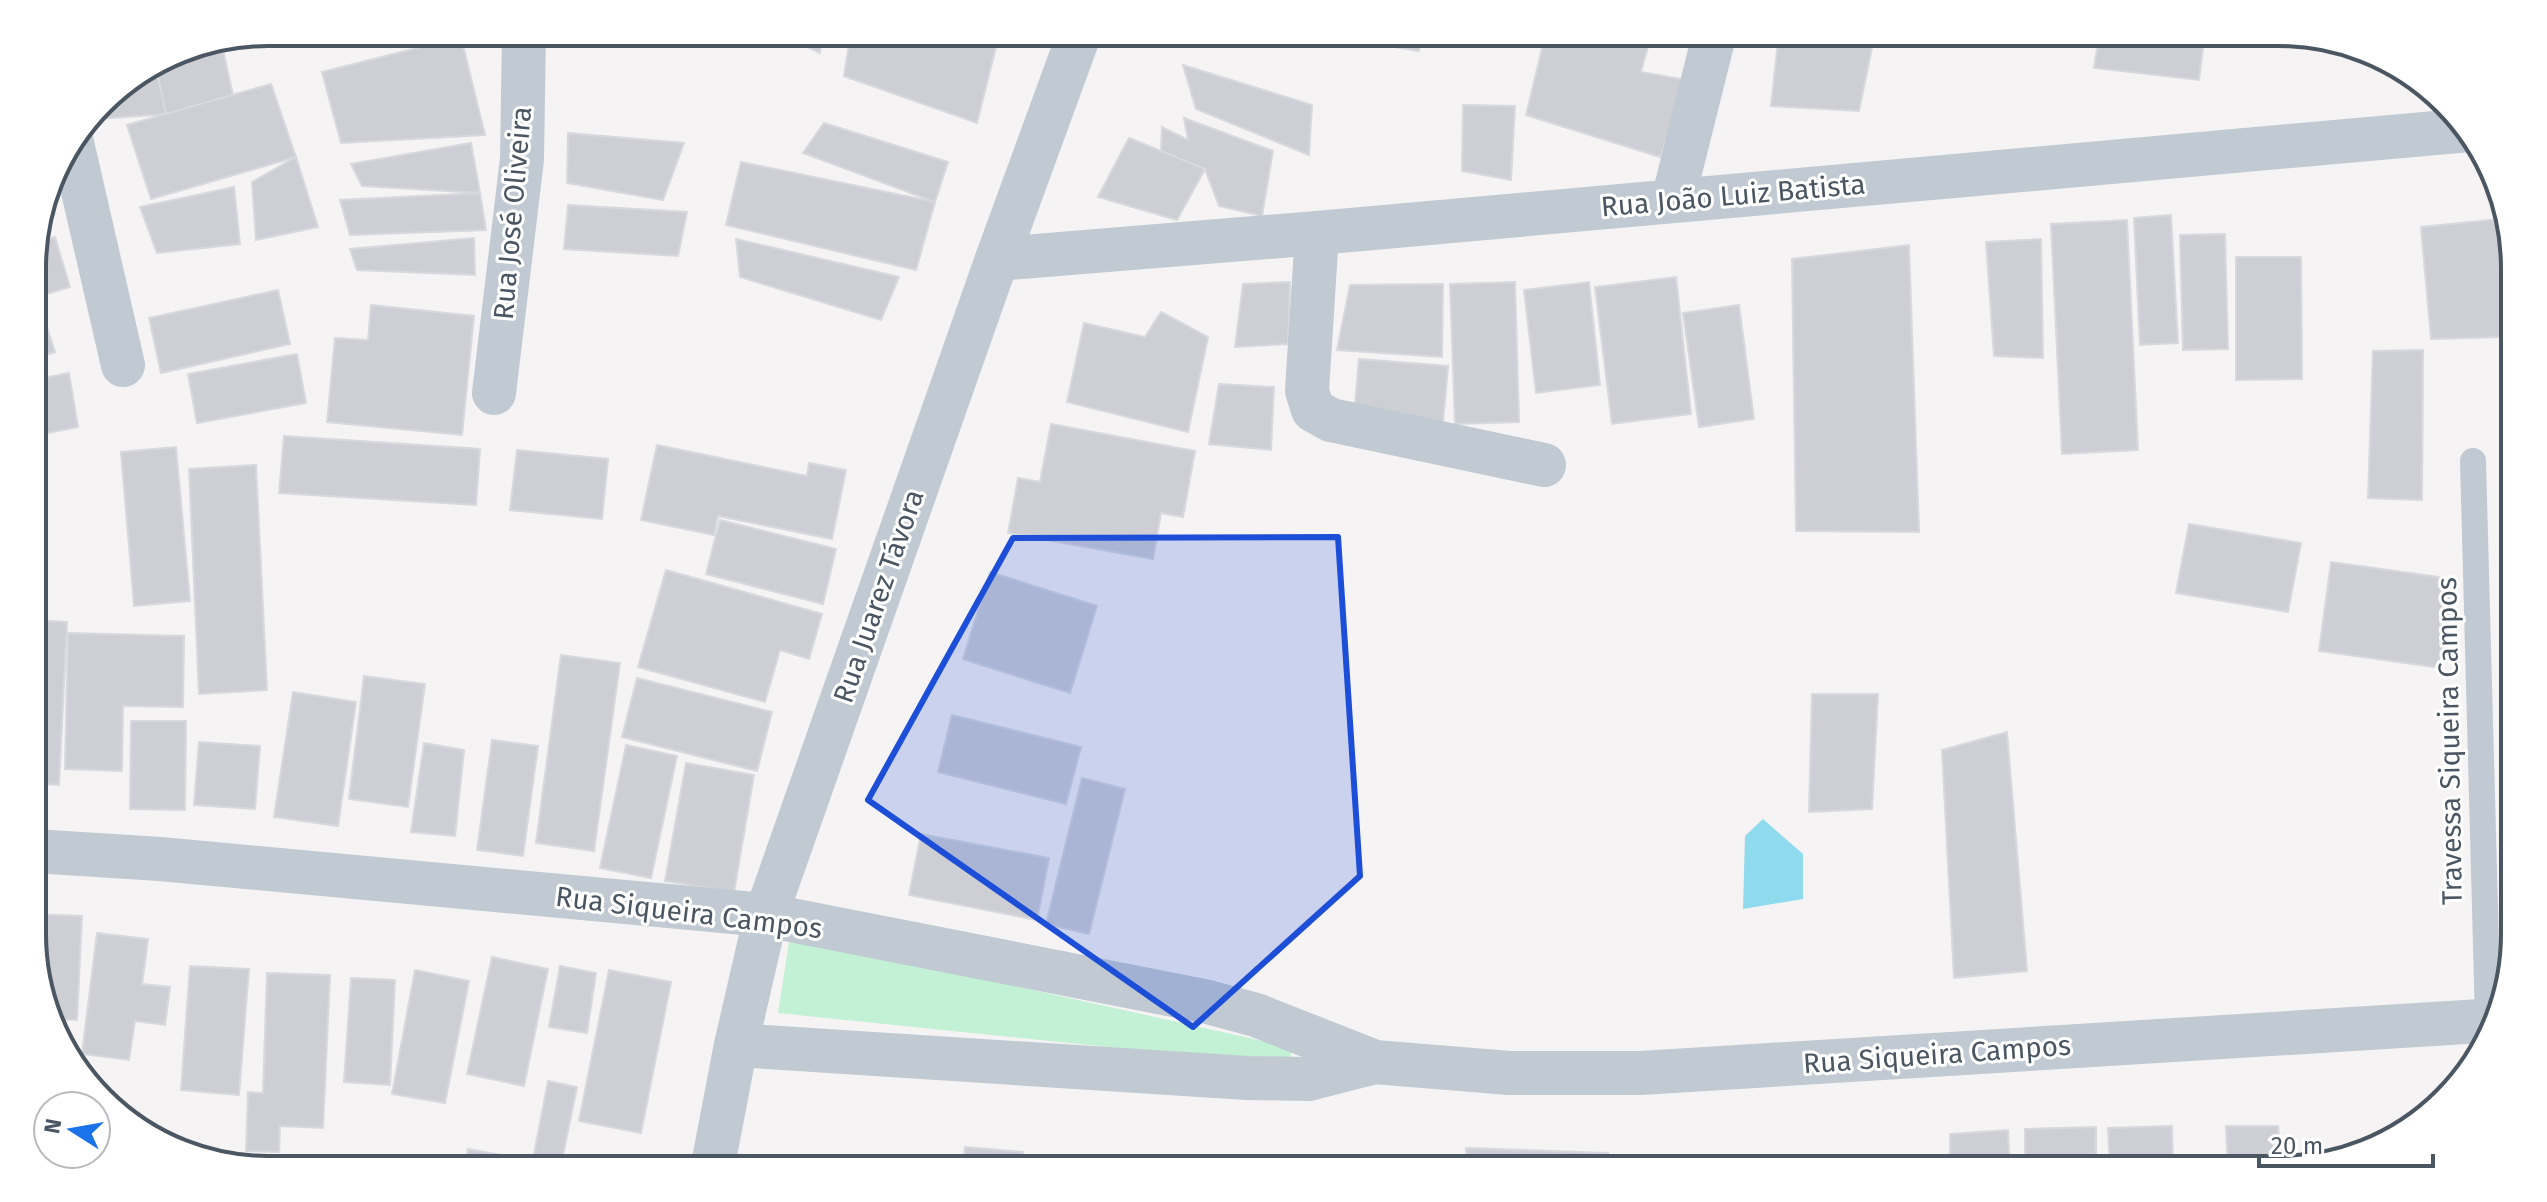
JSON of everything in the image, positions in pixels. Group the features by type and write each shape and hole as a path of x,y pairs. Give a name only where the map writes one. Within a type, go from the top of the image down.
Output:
{"street":[{"name":"Rua José Oliveira","path":"494,393 522,159 524,46"},
{"name":"Rua Juarez Távora","path":"715,1156 766,915 1075,46"},
{"path":"1673,200 1712,46"},
{"name":"Rua João Luiz Batista","path":"997,259 2454,131"},
{"path":"75,158 123,365"},
{"path":"1317,233 1307,391 1313,410 1331,420 1544,465"},
{"name":"Rua Siqueira Campos","path":"46,852 160,859 766,915 1204,1001 1256,1015 1375,1062 1509,1073 1641,1073 2483,1021"},
{"name":"Rua Siqueira Campos","path":"736,1045 1247,1078 1309,1079 1375,1062"}],"lane":[{"name":"Travessa Siqueira Campos","path":"2473,461 2492,994"}],"highlighted area":[{"path":"1338,537 1360,876 1193,1027 868,800 1013,538"}],"green space":[{"path":"790,936 1281,1045 1292,1051 1284,1065 778,1013"}],"water":[{"path":"1763,819 1803,854 1803,899 1743,909 1745,836"}],"building":[{"path":"425,46 463,46 485,135 341,143 322,72"},
{"path":"805,46 821,46 820,53"},
{"path":"849,46 996,46 977,123 844,76"},
{"path":"1389,46 1420,46 1419,51"},
{"path":"1543,46 1648,46 1641,72 1686,80 1660,157 1526,115"},
{"path":"1777,46 1872,48 1859,111 1771,106"},
{"path":"2098,46 2203,46 2199,80 2094,68"},
{"path":"223,51 233,95 166,114 158,76 183,63"},
{"path":"1183,65 1312,105 1309,155 1196,109"},
{"path":"158,76 166,114 105,119 133,92"},
{"path":"271,84 296,157 151,199 127,125"},
{"path":"1463,105 1515,106 1511,180 1462,171"},
{"path":"1184,118 1273,151 1262,216 1219,206 1205,169 1161,151 1162,127 1188,140"},
{"path":"824,123 948,162 935,202 803,153"},
{"path":"568,133 684,143 663,200 567,183"},
{"path":"1129,138 1205,169 1177,220 1098,197"},
{"path":"471,143 480,193 362,186 351,164"},
{"path":"296,157 318,227 256,240 252,182"},
{"path":"741,162 935,202 916,270 726,225"},
{"path":"234,187 240,244 157,253 140,207"},
{"path":"480,193 486,230 350,235 340,200"},
{"path":"568,205 687,212 678,256 564,249"},
{"path":"2171,215 2178,343 2140,345 2134,218"},
{"path":"2495,219 2501,268 2501,337 2431,339 2421,227"},
{"path":"2127,220 2138,450 2062,454 2051,224"},
{"path":"2225,234 2228,349 2183,350 2180,235"},
{"path":"55,237 70,287 46,294 46,253 48,239"},
{"path":"474,238 475,275 357,270 350,249"},
{"path":"736,239 899,277 881,320 740,277"},
{"path":"2041,239 2043,358 1994,356 1986,242"},
{"path":"1909,245 1919,532 1796,531 1792,259"},
{"path":"2236,257 2301,257 2302,379 2236,380"},
{"path":"1676,277 1691,414 1612,424 1595,287"},
{"path":"1290,282 1288,344 1235,347 1243,284"},
{"path":"1515,282 1519,422 1455,424 1450,284"},
{"path":"1589,282 1600,385 1536,393 1524,290"},
{"path":"1443,284 1442,357 1337,350 1350,285"},
{"path":"278,290 290,344 161,373 149,318"},
{"path":"371,305 474,316 462,435 327,422 335,338 368,340"},
{"path":"1739,305 1754,419 1699,427 1683,313"},
{"path":"1161,312 1208,337 1188,432 1067,402 1084,323 1145,337"},
{"path":"46,324 55,352 46,355"},
{"path":"2423,350 2422,500 2368,498 2373,351"},
{"path":"297,354 306,403 197,423 188,374"},
{"path":"1359,359 1448,366 1443,423 1354,414"},
{"path":"69,373 78,427 46,433 46,377"},
{"path":"1219,384 1274,387 1271,450 1209,444"},
{"path":"1051,424 1195,451 1183,517 1161,513 1153,559 1008,533 1018,478 1040,482"},
{"path":"284,436 480,449 476,505 279,493"},
{"path":"657,445 807,476 809,463 846,470 832,539 718,516 714,535 641,520"},
{"path":"176,447 190,601 134,606 121,452"},
{"path":"517,450 608,459 602,519 510,510"},
{"path":"256,465 267,690 199,694 189,469"},
{"path":"720,520 836,549 823,604 706,574"},
{"path":"2189,524 2301,543 2288,612 2176,593"},
{"path":"2331,562 2454,579 2442,668 2319,651"},
{"path":"666,570 822,614 809,659 780,650 765,702 638,667"},
{"path":"990,572 1097,606 1070,693 963,659"},
{"path":"46,621 67,622 59,785 46,784"},
{"path":"68,633 184,636 183,707 123,706 122,771 65,769"},
{"path":"561,655 620,663 594,851 536,843"},
{"path":"364,676 425,684 408,807 349,799"},
{"path":"637,678 772,712 757,771 622,737"},
{"path":"293,692 356,702 338,826 274,817"},
{"path":"1812,694 1878,694 1872,809 1809,812"},
{"path":"952,715 1081,747 1066,804 938,772"},
{"path":"131,721 186,721 185,810 130,809"},
{"path":"2007,732 2027,971 1954,978 1942,750"},
{"path":"492,740 538,746 523,856 477,850"},
{"path":"199,742 260,746 255,809 194,805"},
{"path":"424,743 464,750 455,836 411,832"},
{"path":"626,745 677,756 651,878 600,868"},
{"path":"686,763 754,775 734,892 665,881"},
{"path":"1082,778 1125,789 1089,934 1046,924"},
{"path":"921,834 1049,858 1037,920 909,895"},
{"path":"46,914 82,916 77,1020 63,1019 54,991 48,963"},
{"path":"97,933 148,939 142,984 170,987 165,1025 135,1021 129,1060 82,1054"},
{"path":"492,957 548,969 524,1086 467,1074"},
{"path":"190,966 249,969 239,1095 181,1090"},
{"path":"560,966 596,973 587,1033 549,1027"},
{"path":"415,970 469,981 445,1103 392,1094"},
{"path":"609,970 671,982 641,1133 579,1121"},
{"path":"267,973 330,975 323,1128 280,1126 279,1152 246,1151 248,1092 263,1093"},
{"path":"351,978 395,980 390,1085 344,1082"},
{"path":"548,1081 577,1087 563,1156 534,1156"},
{"path":"2172,1126 2173,1156 2109,1156 2108,1128"},
{"path":"2226,1126 2278,1126 2281,1156 2227,1156"},
{"path":"2096,1127 2096,1156 2025,1156 2025,1129"},
{"path":"2008,1130 2009,1156 1950,1156 1950,1134"},
{"path":"965,1147 1023,1152 1023,1156 964,1156"},
{"path":"1466,1148 1608,1153 1608,1156 1466,1156"},
{"path":"468,1149 506,1156 467,1156"}]}
